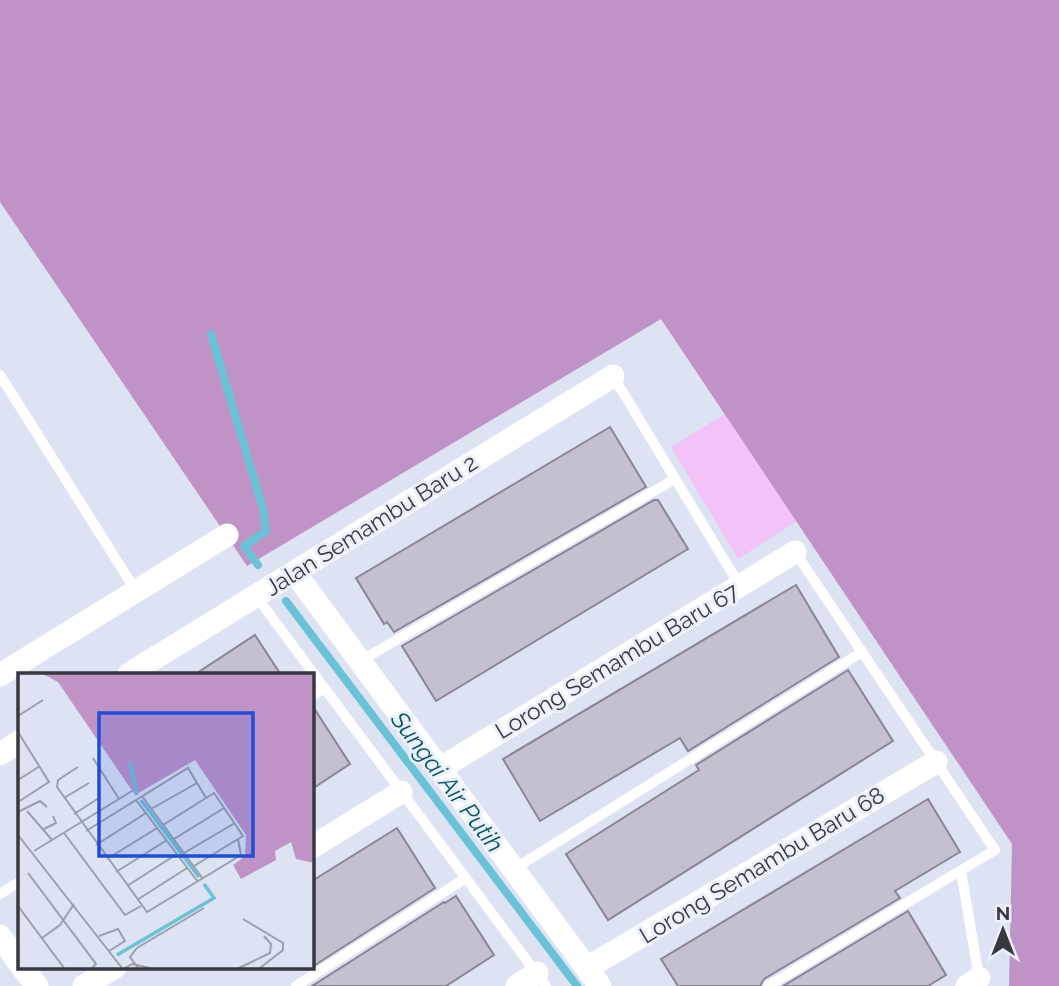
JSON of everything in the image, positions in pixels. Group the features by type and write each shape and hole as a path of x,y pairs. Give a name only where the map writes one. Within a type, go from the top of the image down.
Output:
{"street":[{"name":"Jalan Semambu Baru 2","path":"131,673 613,376"},
{"path":"0,675 227,535"},
{"name":"Lorong Semambu Baru 67","path":"439,769 795,552"},
{"path":"295,573 594,977"},
{"path":"0,754 18,743"},
{"name":"Lorong Semambu Baru 68","path":"594,977 936,762"},
{"path":"313,846 401,792"},
{"path":"0,936 18,961"},
{"path":"23,968 37,986"},
{"path":"84,986 113,968"},
{"path":"517,986 542,980"}],"lane":[{"path":"0,375 136,591"},
{"path":"613,376 740,586"},
{"path":"360,661 675,479"},
{"path":"768,986 995,850 795,552"},
{"path":"256,596 313,673"},
{"path":"514,869 862,652"},
{"path":"313,673 542,980"},
{"path":"313,695 324,688"},
{"path":"961,870 973,982"},
{"path":"296,986 466,878"},
{"path":"0,894 18,883"}],"shaded area":[{"path":"0,0 1059,0 1059,986 1009,986 1012,844 661,319 247,566 0,202"},
{"path":"725,414 797,521 738,559 671,447"}],"building":[{"path":"610,427 646,487 394,632 387,622 384,624 356,578"},
{"path":"658,500 688,549 436,701 402,646"},
{"path":"796,585 839,657 688,751 680,738 540,821 503,759"},
{"path":"255,635 280,673 197,673"},
{"path":"848,670 893,741 608,920 566,854 699,770 696,765"},
{"path":"313,707 350,764 313,788"},
{"path":"928,799 960,852 895,891 900,898 764,979 760,986 678,986 661,959"},
{"path":"397,828 435,888 313,966 313,880"},
{"path":"456,896 494,955 446,986 312,986 444,902"},
{"path":"908,911 946,975 928,986 783,986"}],"waterway":[{"name":"Sungai Air Putih","path":"211,334 263,509 266,531 244,546 258,565"},
{"name":"Sungai Air Putih","path":"286,601 577,986"}]}
